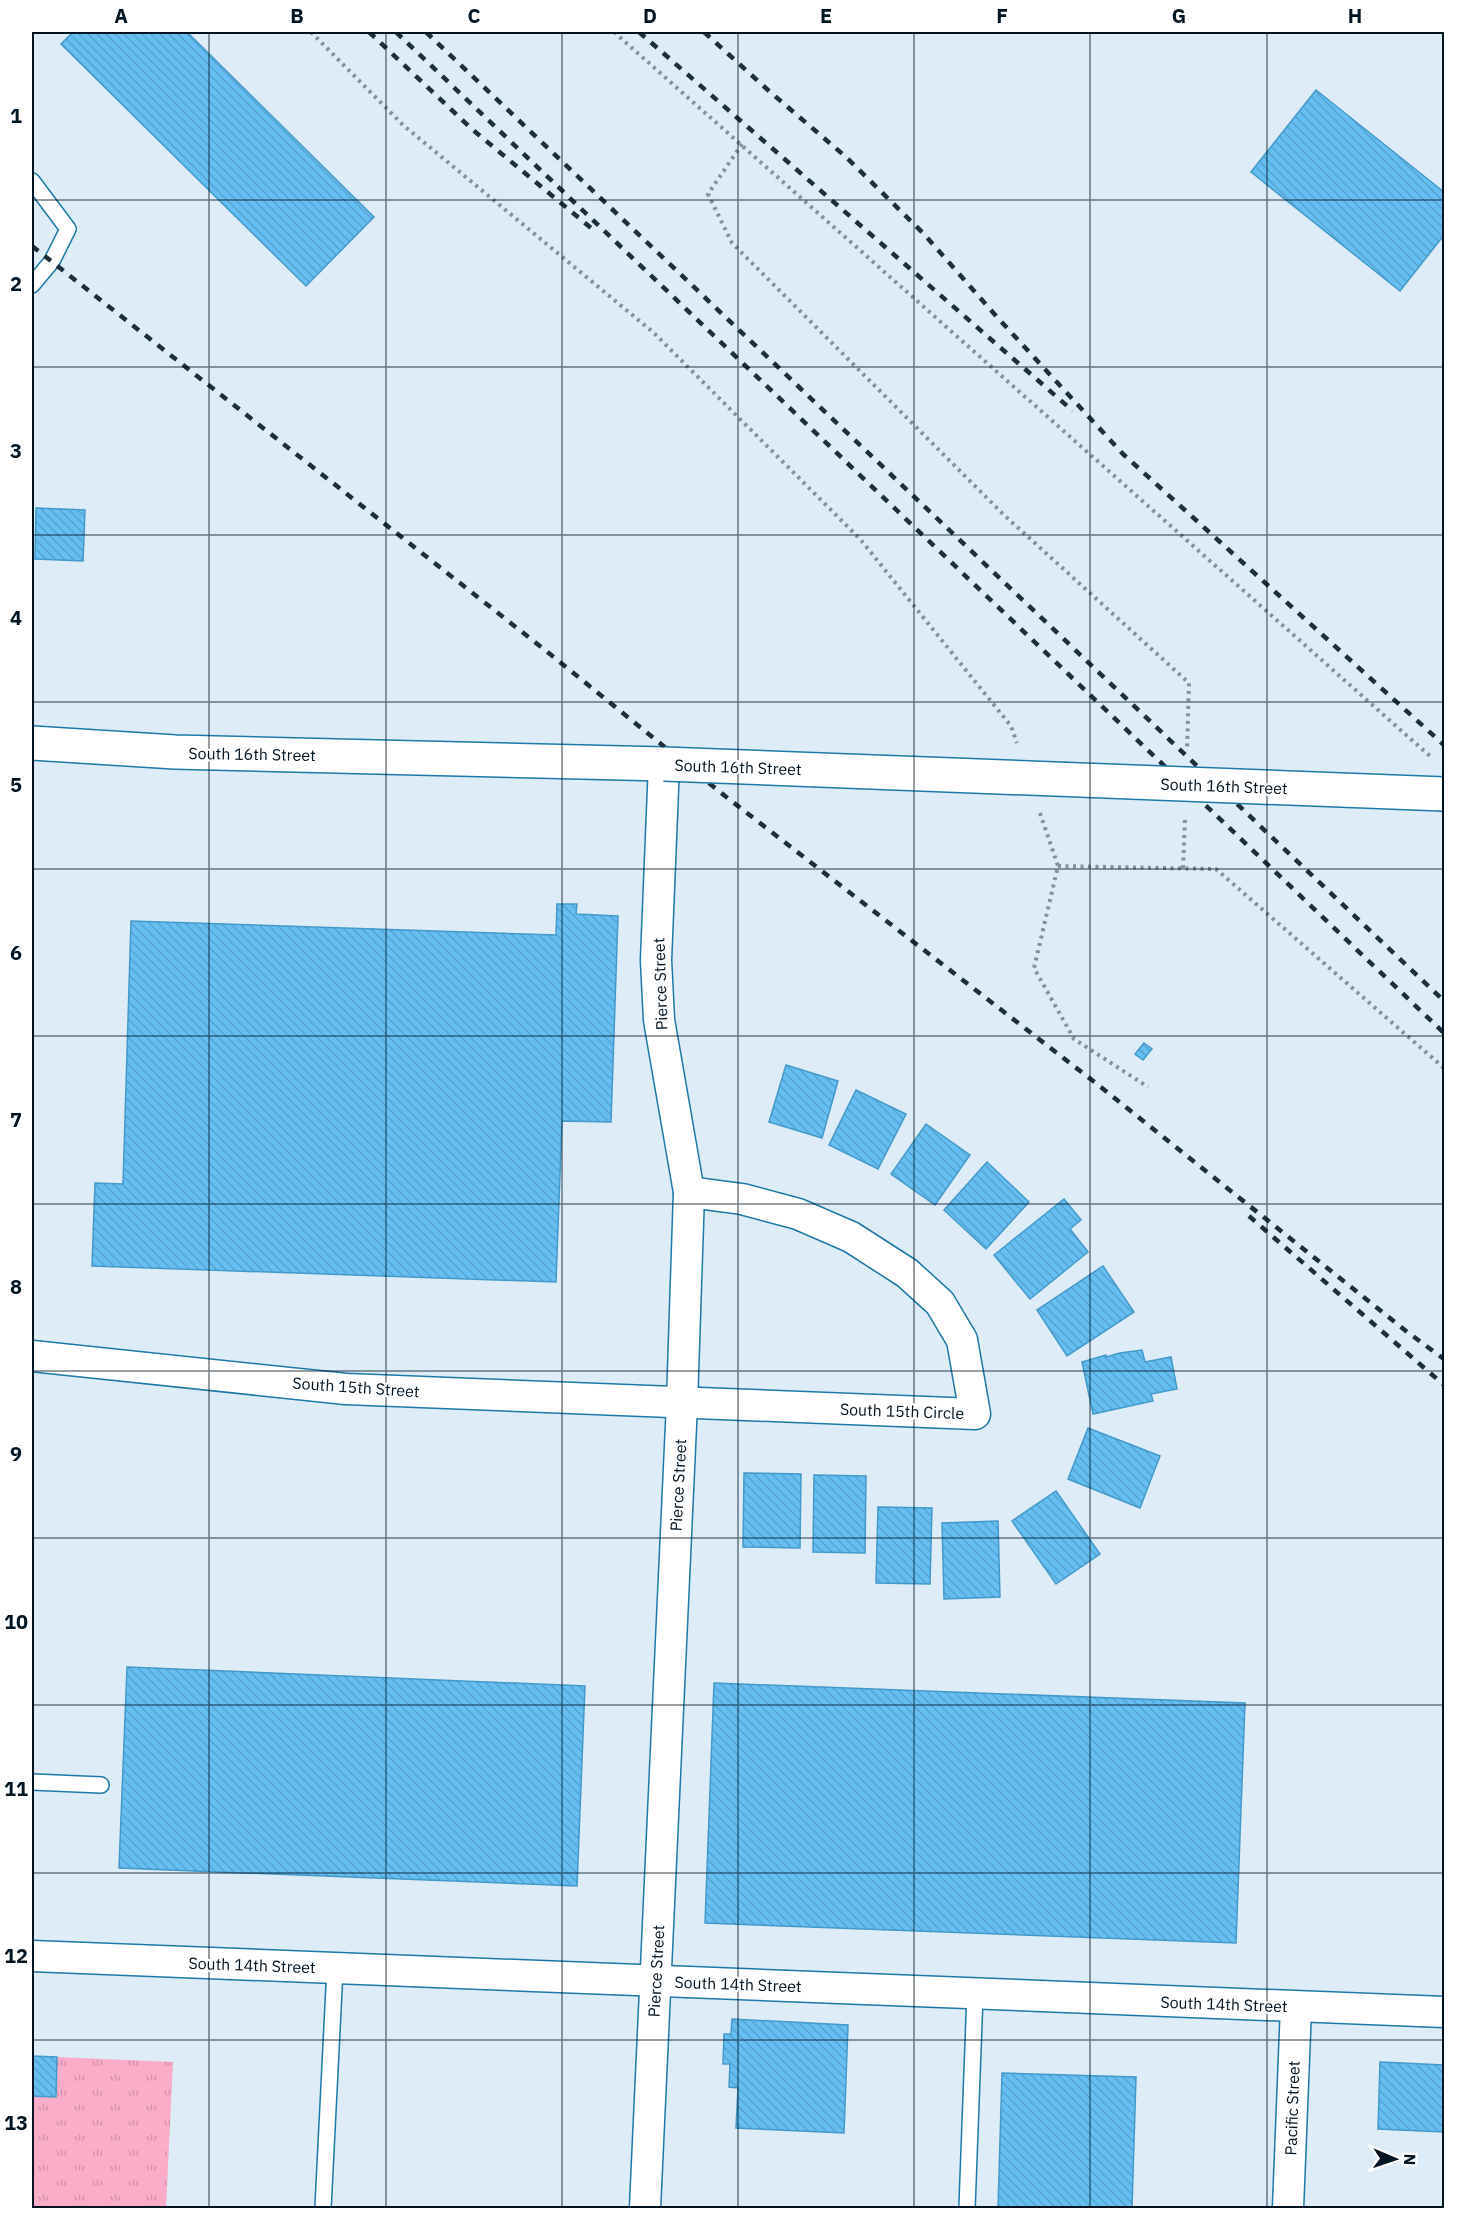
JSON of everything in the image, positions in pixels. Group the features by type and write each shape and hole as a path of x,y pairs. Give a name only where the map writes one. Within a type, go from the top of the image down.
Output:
{"street":[{"name":"South 16th Street","path":"32,743 175,752 664,764 1444,794"},
{"name":"Pierce Street","path":"645,2208 682,1403 689,1192 659,1020 656,960 664,764"},
{"name":"South 15th Circle","path":"682,1403 975,1414 963,1340 940,1303 907,1274 851,1237 798,1214 742,1199 689,1192"},
{"name":"South 15th Street","path":"32,1356 346,1389 682,1403"},
{"name":"South 14th Street","path":"32,1956 1444,2012"},
{"name":"Pacific Street","path":"1288,2208 1296,2007"}],"lane":[{"path":"32,181 68,229 52,261 32,285"},
{"path":"32,1782 101,1785"},
{"path":"323,2208 335,1968"},
{"path":"966,2208 975,1994"}],"path":[{"path":"311,32 403,125 654,333 860,538 1011,726 1018,748"},
{"path":"614,32 1394,722 1436,762"},
{"path":"742,144 708,194 732,243 1004,515 1189,683 1187,756"},
{"path":"1183,868 1185,808"},
{"path":"1040,812 1058,866 1035,968 1074,1039 1148,1087"},
{"path":"1058,866 1216,869 1444,1068"}],"green space":[{"path":"57,2057 173,2062 166,2208 32,2208 32,2096 56,2097"}],"building":[{"path":"73,32 187,32 374,217 306,286 61,44"},
{"path":"1316,90 1444,192 1444,235 1400,291 1251,172"},
{"path":"36,508 85,510 83,561 35,559"},
{"path":"557,904 577,904 576,914 618,916 611,1122 562,1121 556,1282 92,1266 95,1183 123,1184 131,921 556,935"},
{"path":"1144,1043 1152,1049 1143,1060 1135,1054"},
{"path":"786,1065 838,1081 822,1138 769,1122"},
{"path":"856,1090 906,1114 878,1169 829,1145"},
{"path":"926,1124 970,1155 935,1205 891,1174"},
{"path":"987,1162 1029,1202 986,1249 944,1210"},
{"path":"1064,1199 1081,1220 1070,1229 1088,1252 1030,1299 994,1255"},
{"path":"1103,1266 1134,1312 1067,1356 1037,1310"},
{"path":"1142,1350 1145,1362 1171,1357 1177,1389 1151,1394 1153,1401 1093,1414 1082,1362 1106,1355 1106,1357"},
{"path":"1088,1428 1160,1456 1140,1508 1068,1479"},
{"path":"744,1473 801,1474 800,1548 743,1547"},
{"path":"814,1475 866,1476 865,1553 813,1552"},
{"path":"1056,1491 1100,1554 1056,1584 1012,1521"},
{"path":"878,1507 932,1508 930,1584 876,1583"},
{"path":"998,1521 1000,1597 944,1599 942,1523"},
{"path":"127,1667 585,1686 577,1886 119,1868"},
{"path":"714,1683 1245,1703 1236,1943 705,1923"},
{"path":"732,2019 848,2025 844,2133 736,2128 738,2088 729,2087 730,2064 723,2064 724,2034 731,2034"},
{"path":"32,2056 57,2057 56,2097 32,2096"},
{"path":"1380,2062 1444,2065 1444,2132 1378,2129"},
{"path":"1002,2073 1136,2077 1132,2208 998,2208"}],"railway":[{"path":"369,32 473,130 591,228"},
{"path":"396,32 1444,1033"},
{"path":"426,32 1444,1001"},
{"path":"639,32 1073,411"},
{"path":"704,32 846,157 924,234 1123,454 1444,745"},
{"path":"32,246 550,654 725,796 1097,1084 1444,1359"},
{"path":"1249,1216 1444,1385"}]}
